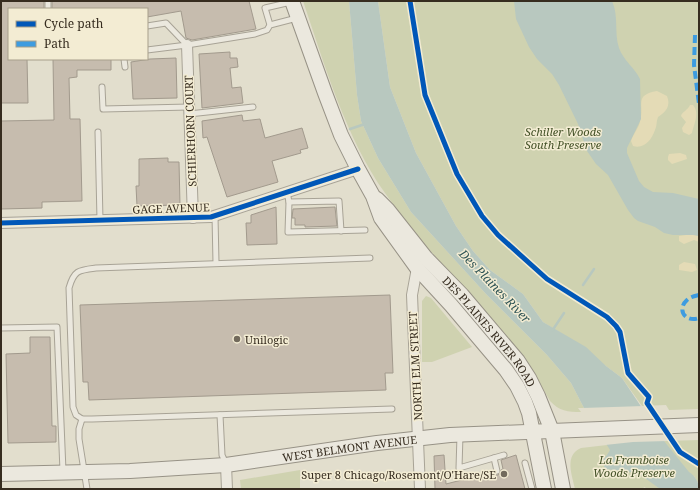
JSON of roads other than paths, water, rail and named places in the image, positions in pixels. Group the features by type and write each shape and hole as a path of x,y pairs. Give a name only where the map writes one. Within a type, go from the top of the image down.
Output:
{"main road":[{"name":"DES PLAINES RIVER ROAD","path":"292,2 341,135 373,196 382,218 418,268 506,370 517,386 525,402 534,432 538,487"},
{"name":"DES PLAINES RIVER ROAD","path":"373,196 388,210 426,258 462,295 518,361 538,396 552,431 563,489"},
{"name":"WEST BELMONT AVENUE","path":"1,474 167,469 226,465 418,438 460,434 699,425"}],"street":[{"name":"SCHIERHORN COURT","path":"186,45 193,218"},
{"name":"GAGE AVENUE","path":"1,223 193,218 215,216 288,197 358,169"},
{"name":"NORTH ELM STREET","path":"418,268 412,294 420,489"},
{"path":"226,465 227,489"}],"lane":[{"path":"270,26 265,8 292,2"},
{"path":"148,50 255,34 267,30 270,26 298,18"},
{"path":"148,26 166,23 186,45"},
{"path":"124,60 125,67"},
{"path":"102,87 103,109 189,111 253,107"},
{"path":"98,132 100,220"},
{"path":"341,230 339,200 288,197 288,232 365,230"},
{"path":"215,216 216,263"},
{"path":"370,258 216,263 96,268 81,270 72,277 69,288 73,399 76,415 82,419 392,409"},
{"path":"1,328 58,327 63,472"},
{"path":"220,415 222,455 226,465"},
{"path":"82,419 79,434 87,489"},
{"path":"460,434 459,468 504,455"},
{"path":"494,458 497,471"},
{"path":"525,463 538,487"}],"water":[{"name":"Des Plaines River","path":"349,1 378,1 390,87 416,153 456,226 473,251 490,270 523,294 543,322 586,347 606,366 622,378 664,441 696,479 699,489 660,489 638,473 605,469 602,461 610,450 584,408 571,383 547,355 486,294 411,212 378,158 361,121 357,95"},
{"path":"514,1 612,1 619,48 640,79 641,119 627,148 627,153 639,181 644,187 653,192 673,193 699,199 699,236 673,235 664,233 655,227 634,218 608,175 596,164 587,151 578,124 559,85 552,74 537,59 529,47 516,19"}],"waterway":[{"path":"350,129 365,124"},
{"path":"583,285 594,269"},
{"path":"552,331 564,313"}],"place":[{"name":"Unilogic","path":"237,339"},
{"name":"Super 8 Chicago/Rosemont/O'Hare/SE","path":"504,474"}],"park label":[{"name":"Schiller Woods South Preserve","path":"563,137"},
{"name":"La Framboise Woods Preserve","path":"634,465"}]}
